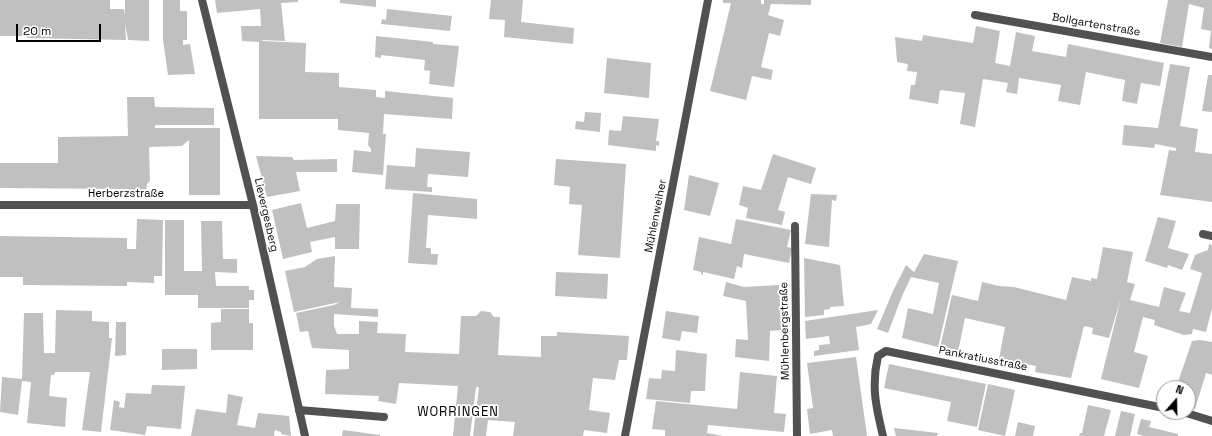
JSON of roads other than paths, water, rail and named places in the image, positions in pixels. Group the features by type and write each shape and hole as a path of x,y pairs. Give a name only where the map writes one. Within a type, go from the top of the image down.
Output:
{"street":[{"name":"Lievergesberg","path":"202,0 253,205 305,436"},
{"name":"Mühlenweiher","path":"625,436 708,0"},
{"name":"Bollgartenstraße","path":"975,15 1212,57"},
{"name":"Herberzstraße","path":"0,205 253,205"},
{"name":"Mühlenbergstraße","path":"795,226 797,436"},
{"path":"1203,234 1212,236"},
{"name":"Pankratiusstraße","path":"882,436 875,401 874,375 878,356 886,351 1156,406"},
{"path":"299,410 384,417"},
{"path":"1196,416 1212,421"}],"district":[{"name":"WORRINGEN","path":"458,412"}]}
